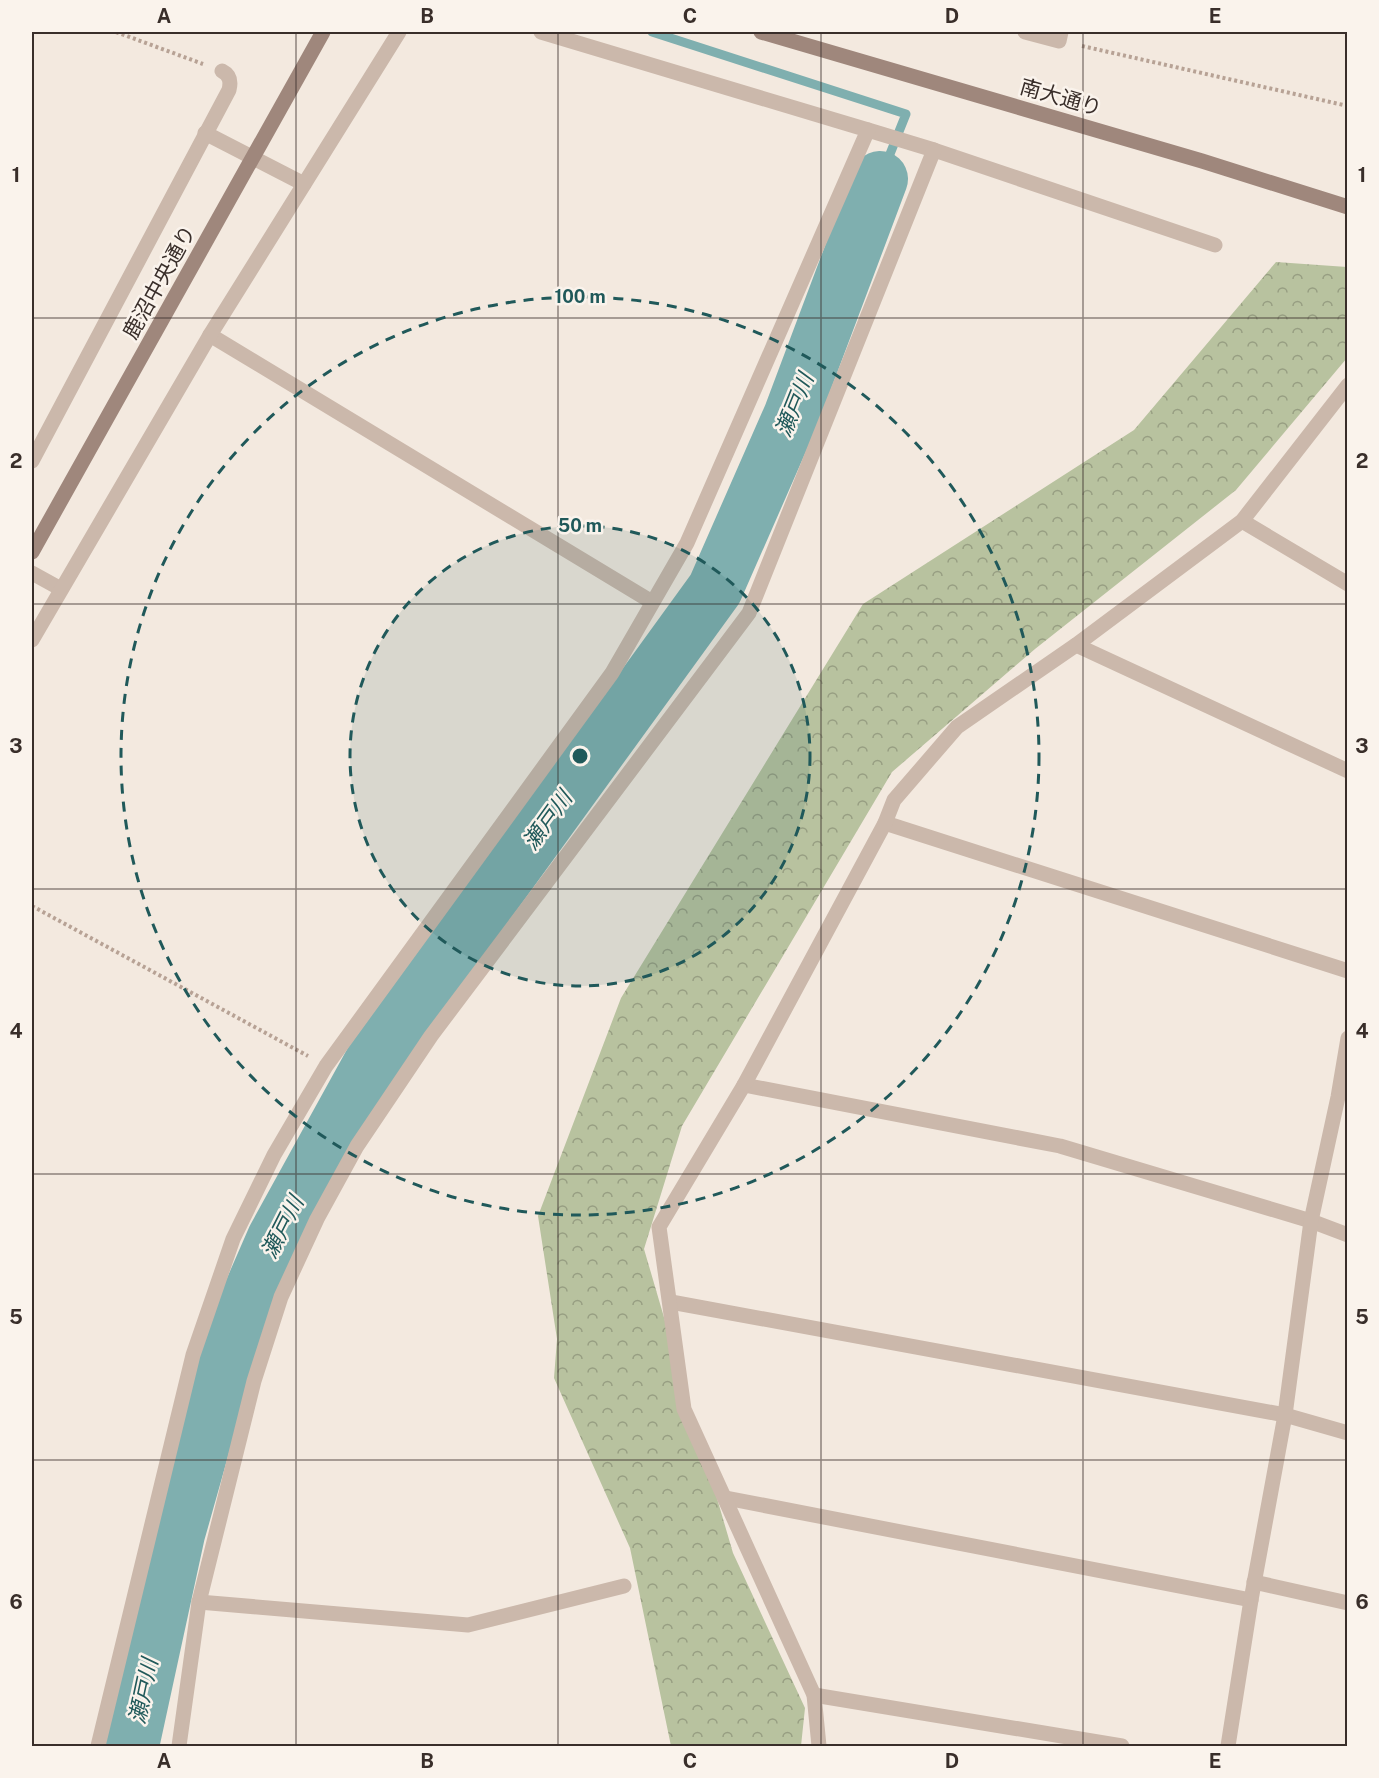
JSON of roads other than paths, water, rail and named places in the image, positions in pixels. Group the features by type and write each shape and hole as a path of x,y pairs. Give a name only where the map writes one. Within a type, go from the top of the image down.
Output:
{"street":[{"name":"鹿沼中央通り","path":"32,552 323,32"},
{"path":"32,640 210,335 399,32"},
{"path":"541,32 934,150 1215,244"},
{"name":"南大通り","path":"761,32 1203,161 1347,207"},
{"path":"1025,32 1060,36"},
{"path":"32,461 229,90 230,79 227,73 222,71"},
{"path":"98,1746 193,1355 233,1239 274,1155 326,1066 612,673 687,543 868,130"},
{"path":"206,133 304,184"},
{"path":"178,1746 199,1602 254,1381 282,1297 317,1219 357,1146 431,1036 749,613 934,150"},
{"path":"210,335 652,603"},
{"path":"819,1746 814,1695 684,1409 659,1227 744,1085 885,823 894,800 957,727 1076,645 1242,521 1347,385"},
{"path":"1242,521 1347,584"},
{"path":"32,573 61,589"},
{"path":"1076,645 1347,771"},
{"path":"885,823 1347,971"},
{"path":"1228,1746 1254,1582 1285,1415 1311,1221 1343,1099 1347,1038"},
{"path":"744,1085 1060,1146 1311,1221 1347,1235"},
{"path":"670,1302 1285,1415 1347,1433"},
{"path":"726,1498 1251,1600"},
{"path":"1254,1582 1347,1603"},
{"path":"199,1602 468,1625 624,1586"},
{"path":"814,1695 1122,1746"}],"waterway":[{"name":"瀬戸川","path":"652,32 906,114 880,179"},
{"name":"瀬戸川","path":"131,1746 177,1534 234,1332 275,1238 372,1062 715,589 791,416 880,179"}]}
